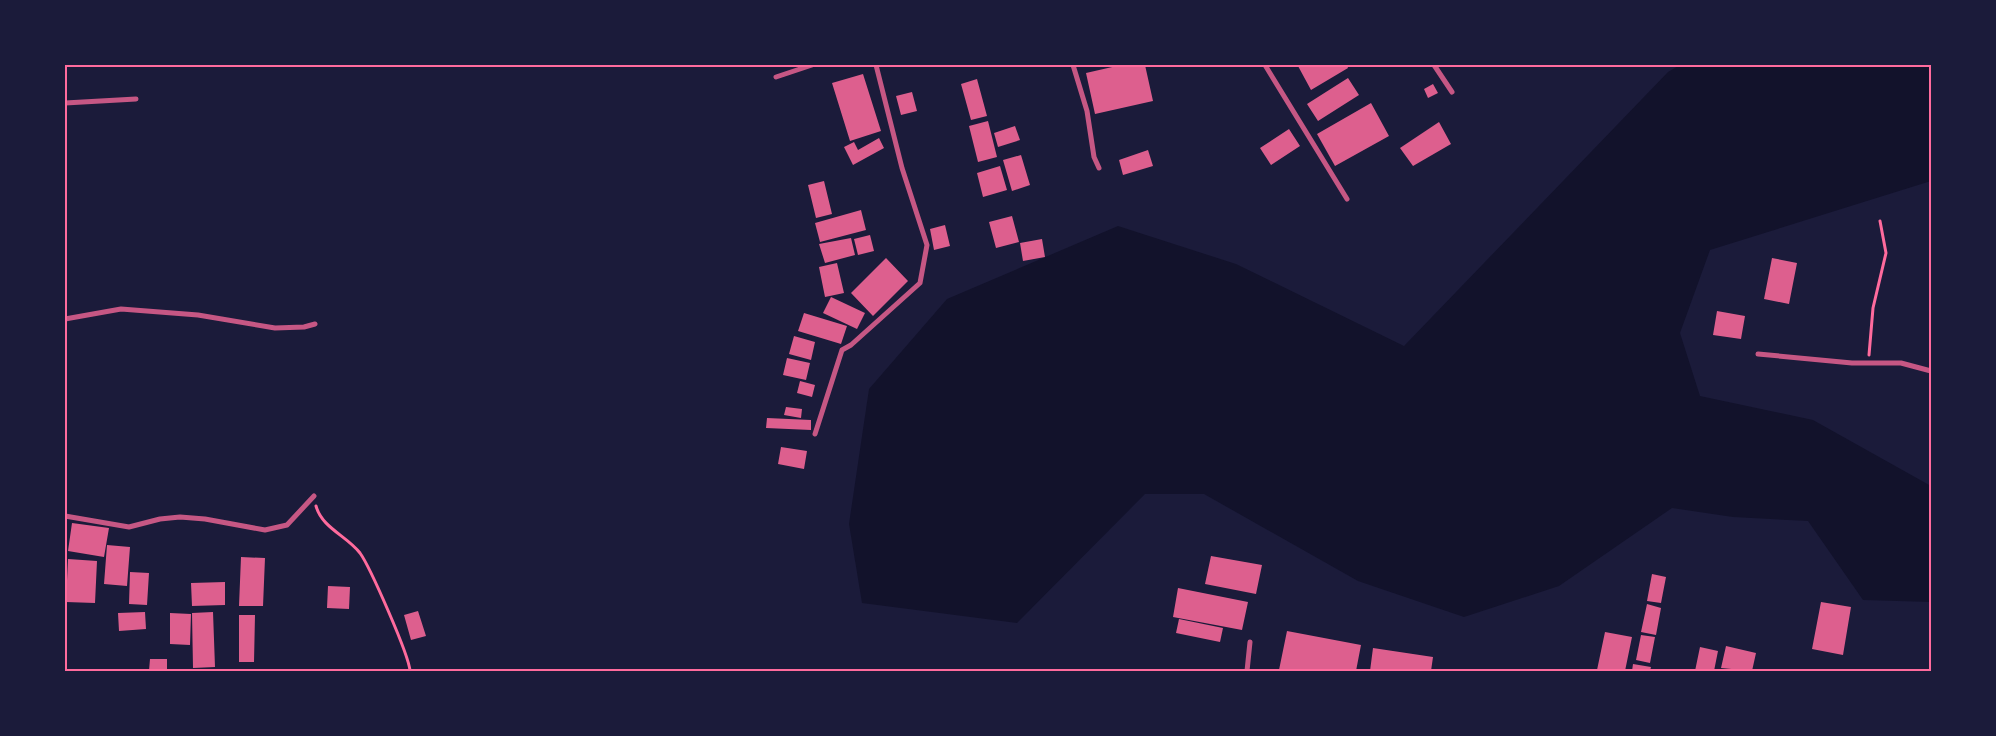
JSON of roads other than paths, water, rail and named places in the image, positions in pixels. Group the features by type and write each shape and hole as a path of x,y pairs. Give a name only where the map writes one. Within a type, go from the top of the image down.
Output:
{"street":[{"path":"776,77 812,65"},
{"path":"815,434 842,350 851,345 920,283 926,245 902,168 876,65"},
{"path":"1073,65 1087,111 1094,157 1099,168"},
{"path":"1265,65 1346,199"},
{"path":"1434,65 1452,92"},
{"path":"65,103 136,99"},
{"path":"65,319 121,309 198,315 275,328 304,327 315,324"},
{"path":"1758,354 1868,363 1901,362 1931,371"},
{"path":"65,516 129,527 160,519 205,519 265,530 287,525 314,496"},
{"path":"1247,671 1250,642"}]}
